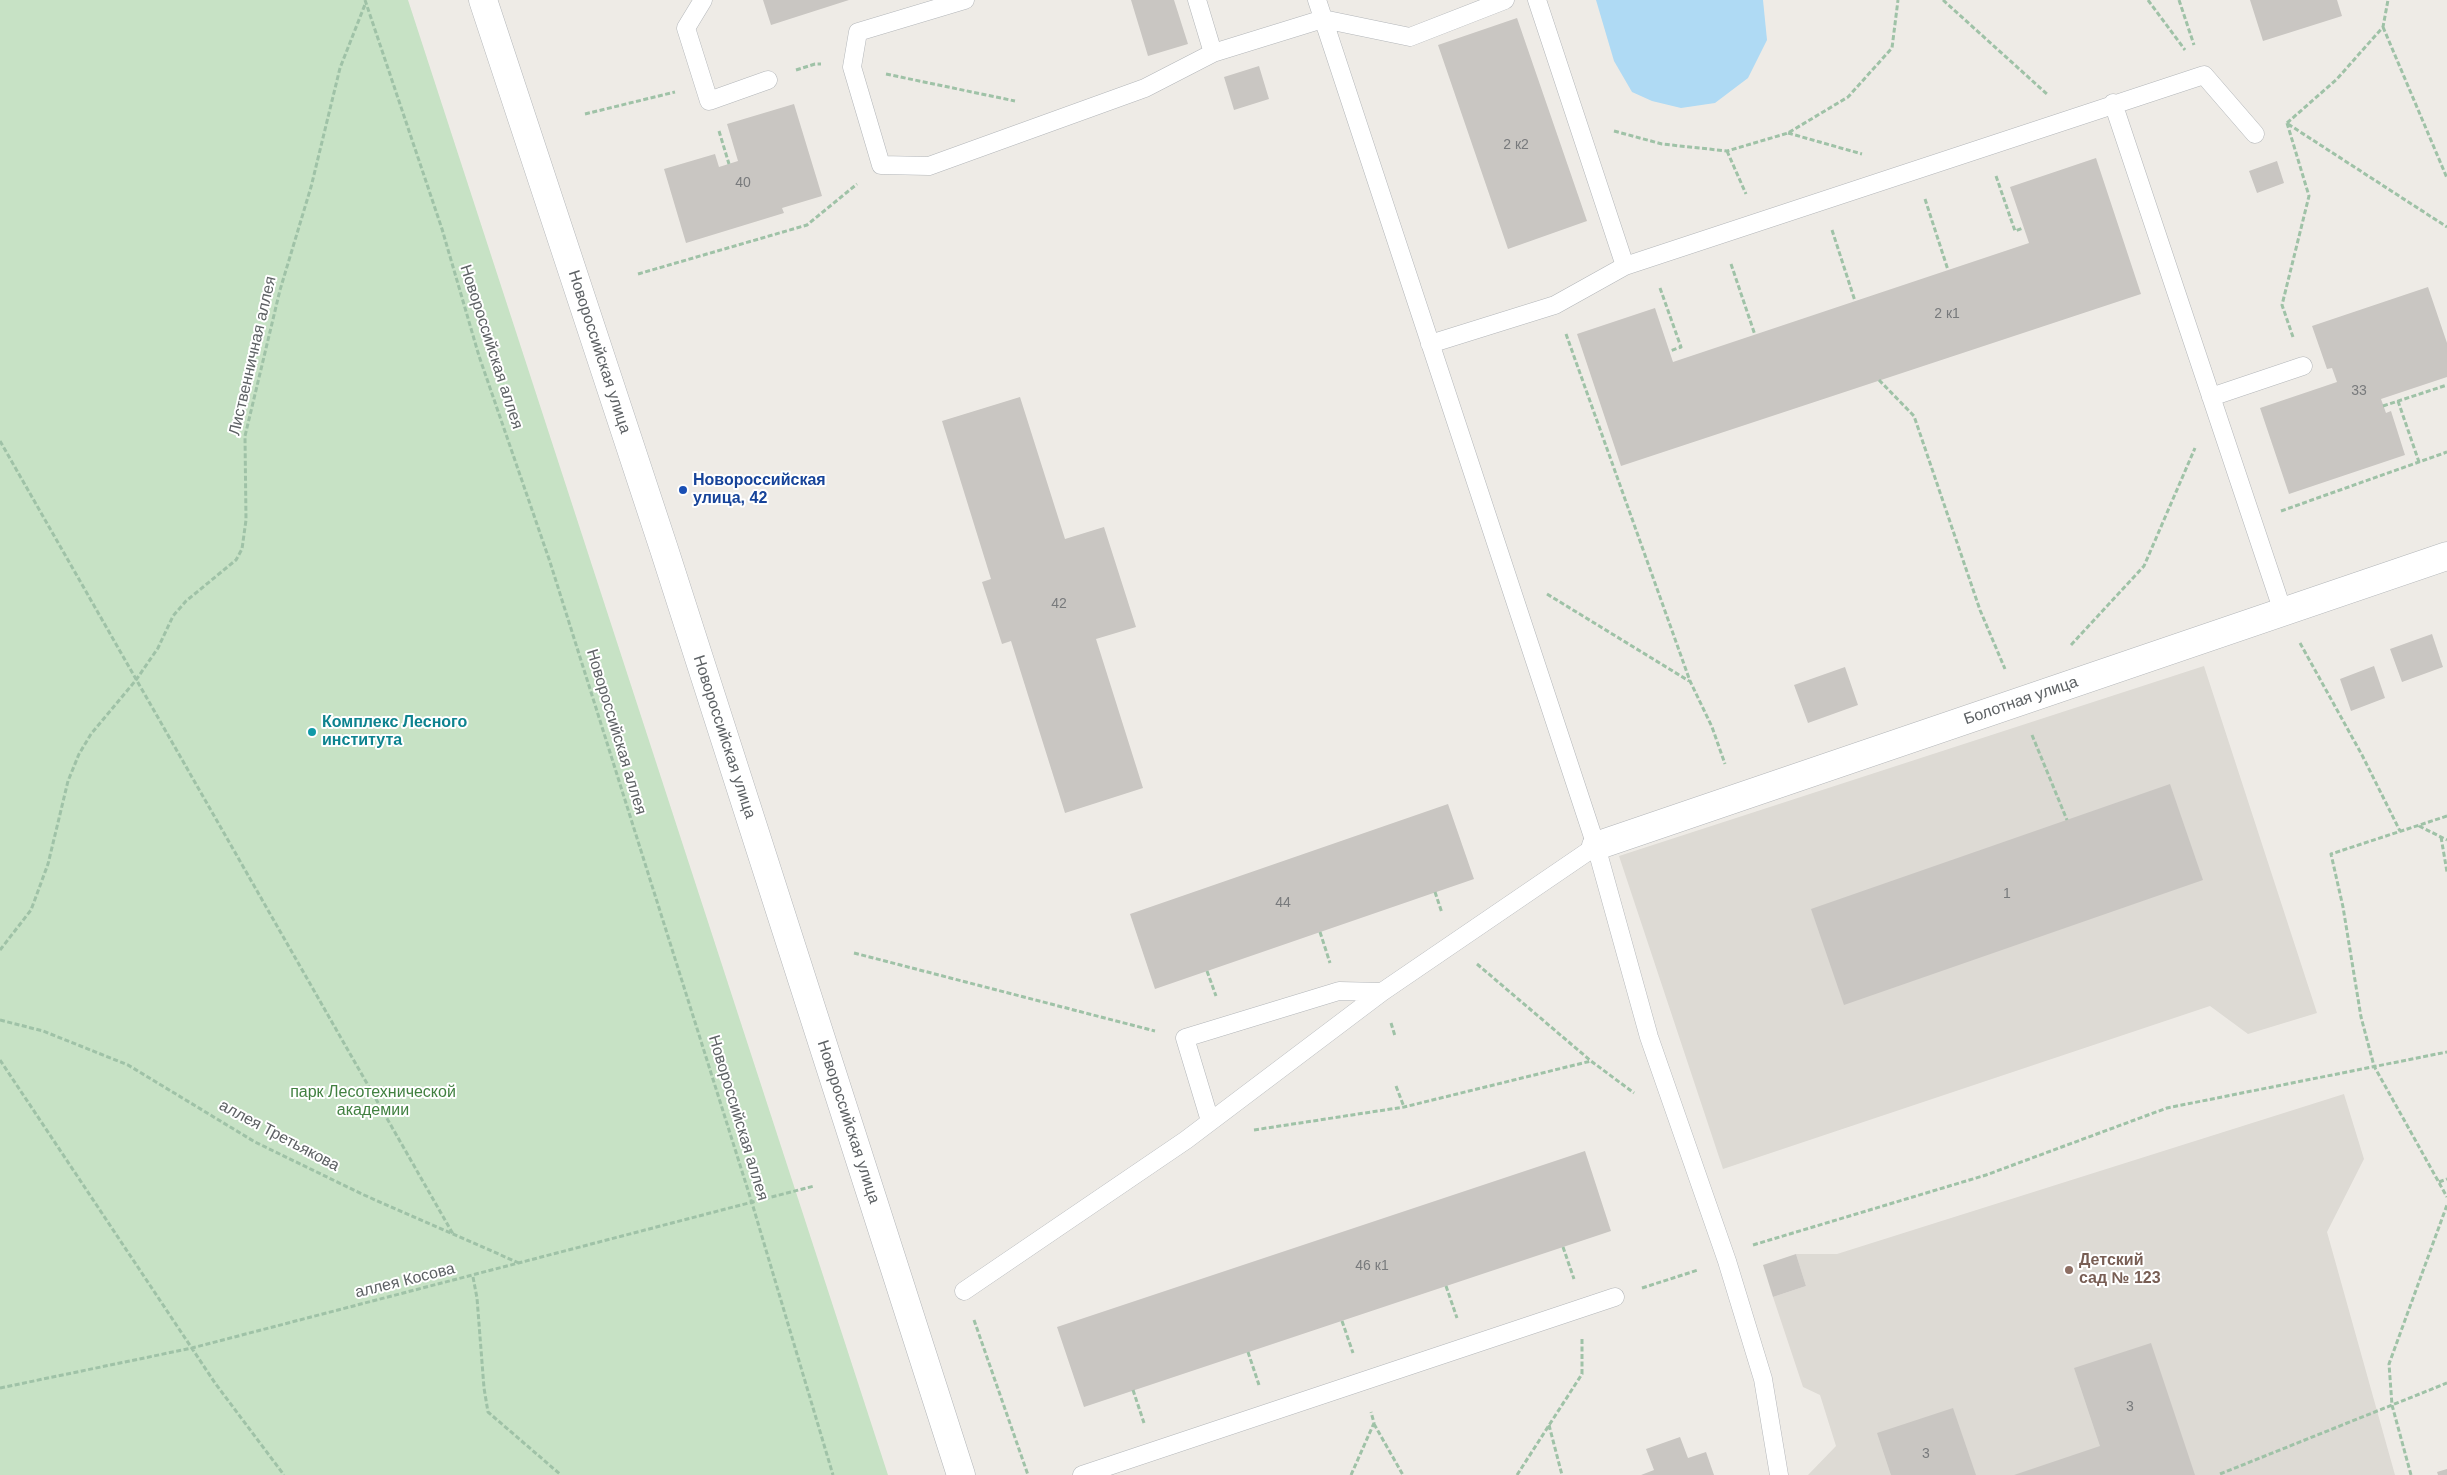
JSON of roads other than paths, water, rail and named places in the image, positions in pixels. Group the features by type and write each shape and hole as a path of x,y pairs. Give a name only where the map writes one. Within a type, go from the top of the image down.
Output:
{"main road":[{"name":"Новороссийская улица","path":"482,0 664,549 961,1475"},
{"name":"Болотная улица","path":"1596,846 2447,556"}],"lane":[{"path":"703,0 686,28 702,86 709,101 768,80"},
{"path":"964,0 858,32 852,67 881,165 929,166 1145,88 1213,53 1323,19 1410,37 1505,0"},
{"path":"1197,0 1213,53"},
{"path":"1317,0 1596,846 1649,1037 1726,1257 1763,1379 1779,1475"},
{"path":"1537,0 1625,266"},
{"path":"1430,344 1556,305 1625,266 2204,75 2256,134"},
{"path":"2112,104 2283,612"},
{"path":"2212,401 2302,366"},
{"path":"964,1292 1210,1121 1382,992 1596,846"},
{"path":"1210,1121 1185,1038 1339,990 1382,992"},
{"path":"1082,1475 1615,1297"}],"water":[{"path":"1596,0 1763,0 1767,40 1748,78 1715,103 1681,108 1652,101 1632,92 1614,61"}],"place":[{"name":"Новороссийская улица, 42","path":"683,490"},
{"name":"Комплекс Лесного института","path":"312,732"},
{"name":"Детский сад № 123","path":"2069,1270"}],"park label":[{"name":"парк Лесотехнической академии","path":"373,1102"}]}
